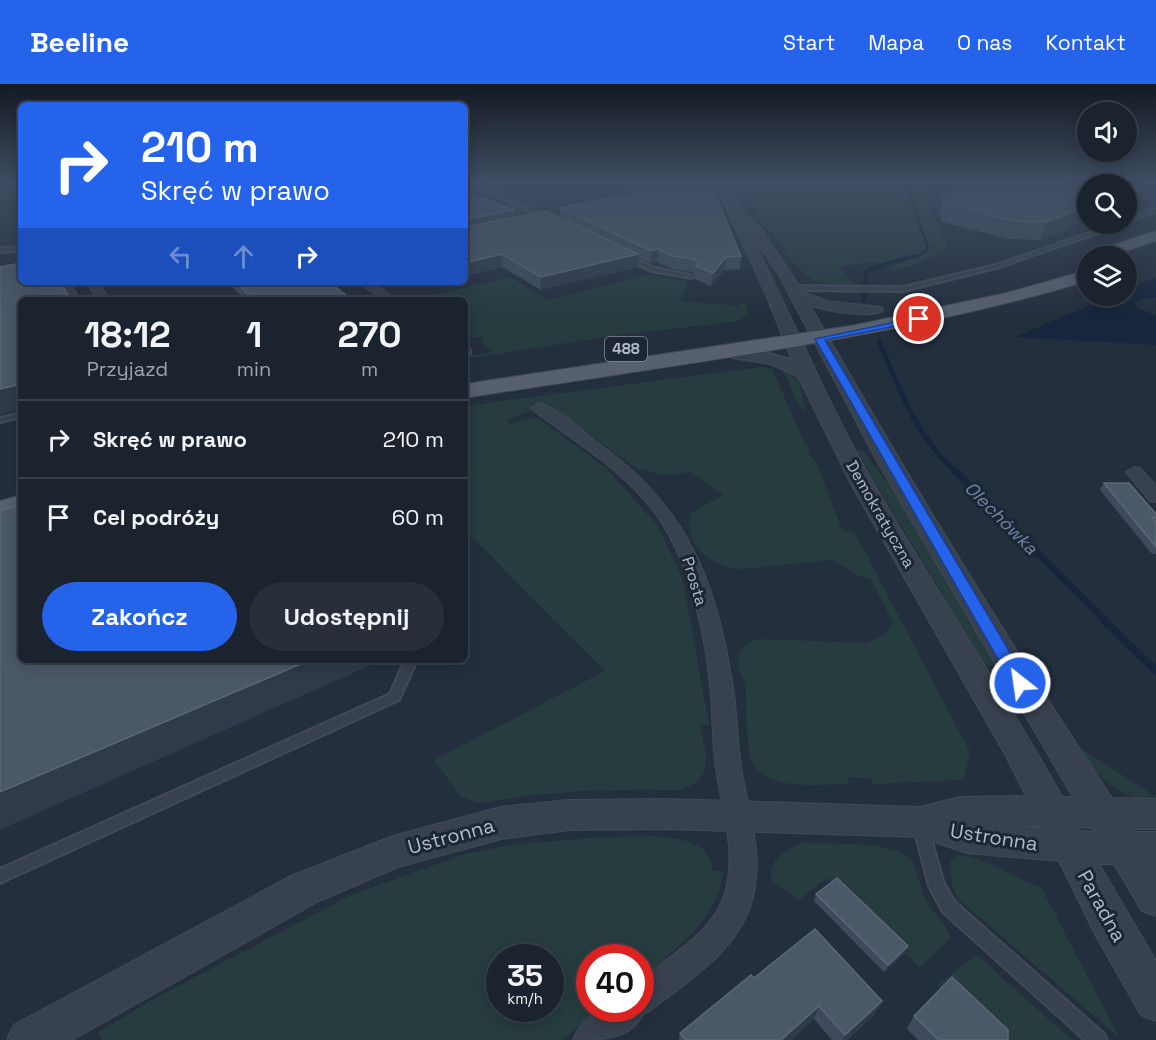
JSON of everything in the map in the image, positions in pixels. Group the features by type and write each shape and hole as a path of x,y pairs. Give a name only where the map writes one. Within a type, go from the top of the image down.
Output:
{"main road":[{"path":"1126,246 1156,236"},
{"path":"1137,258 1156,252"},
{"name":"488","path":"816,330 875,300 972,289 1077,262"},
{"name":"488","path":"468,373 791,334 977,307 1077,278"},
{"name":"488","path":"468,391 732,353 791,334"},
{"path":"0,490 18,485"},
{"path":"0,510 18,505"}],"street":[{"name":"Demokratyczna","path":"740,228 791,334 805,372 862,484 1007,728 1051,810"},
{"name":"Demokratyczna","path":"752,228 796,292 1014,673 1100,811"},
{"path":"369,285 386,297"},
{"path":"796,292 831,307 875,300"},
{"path":"732,353 774,359 805,372"},
{"name":"Prosta","path":"539,408 635,481 653,499 681,540 698,585 719,671 728,767 739,816 744,872 734,910 711,940 654,987"},
{"path":"1134,472 1156,497"},
{"name":"Ustronna","path":"920,822 960,812 1051,810 1156,814"},
{"name":"Paradna","path":"1051,810 1110,923 1156,1000"},
{"path":"1100,811 1140,848 1156,898"},
{"name":"Ustronna","path":"29,1040 259,912 315,884 393,852 501,823 569,815 739,816 920,822 967,837 1070,847 1140,848"},
{"path":"590,1040 612,1022"}],"lane":[{"path":"796,292 851,290 875,300 903,289 978,271 1091,234"},
{"path":"0,250 18,249"},
{"path":"621,254 652,270 692,276"},
{"path":"0,420 18,416"},
{"path":"0,876 394,697 410,663"},
{"path":"920,822 937,886 949,907 1098,1040"}],"green space":[{"path":"767,228 939,228 946,243 945,250 919,263 894,271 877,262 839,266 853,285 829,284 812,279 799,269"},
{"path":"649,274 687,281 681,301 739,306 740,302 745,304 749,312 740,320 732,322 611,336 468,359 468,356 493,352 480,341 482,337 468,338 468,297 424,297 510,277 548,300"},
{"path":"781,366 795,372 798,376 806,412 799,405"},
{"path":"761,367 772,369 806,446 810,449 807,452 817,463 842,530 855,533 970,752 963,780 873,784 870,778 848,777 849,784 805,785 790,784 763,774 754,765 749,751 745,681 738,662 741,650 745,645 758,639 867,643 883,636 893,622 870,578 861,577 832,560 742,569 731,568 710,559 694,543 689,523 692,512 723,495 691,472 663,475 637,469 547,404 506,420 510,424 538,418 606,468 658,526 683,580 709,725 700,726 706,764 699,779 680,790 581,791 532,795 480,803 461,797 434,760 605,671 468,533 468,406"},
{"path":"856,450 862,450 898,495 995,666 985,666"},
{"path":"1077,750 1084,750 1156,797 1156,804 1121,792 1093,769"},
{"path":"665,837 684,840 699,846 709,856 712,871 723,871 714,903 704,918 681,944 654,967 654,944 576,944 576,1022 584,1022 562,1040 102,1040 99,1032 157,997 351,895 468,853 517,844 594,838"},
{"path":"803,843 860,844 891,849 903,854 914,864 925,899 946,927 950,938 920,967 827,878 799,900 772,881 771,874 772,867 779,857"},
{"path":"958,855 990,863 1041,887 1119,1037 958,899 952,885 950,862"},
{"path":"977,955 1072,1040 995,1040 937,985"}],"water":[{"path":"1156,277 1156,297 1137,301 1137,286"},
{"path":"1089,306 1136,306 1156,316 1156,345 1014,337"}],"building":[{"path":"468,228 582,228 638,254 541,277 502,254 468,262"},
{"path":"602,228 729,228 741,256 726,257 713,273 696,266 698,263 694,259 673,256 658,249 651,251"},
{"path":"18,264 18,285 62,285 69,297 18,297 18,385 0,389 0,267"},
{"path":"239,285 333,285 348,297 251,297"},
{"path":"1104,483 1129,483 1156,514 1156,518 1152,517 1156,522 1156,547"},
{"path":"18,506 18,663 303,663 0,792 0,511"},
{"path":"837,878 908,946 888,965 816,894"},
{"path":"815,929 882,1001 845,1035 819,1006 781,1040 686,1040 680,1033 751,975 754,978"},
{"path":"952,977 1008,1030 1008,1040 939,1040 914,1016"}],"waterway":[{"name":"Olechówka","path":"906,259 920,255 928,248 921,228"},
{"name":"Olechówka","path":"864,300 866,274 870,269 911,257"},
{"name":"Olechówka","path":"879,341 884,353"},
{"name":"Olechówka","path":"883,351 920,429 954,471"},
{"name":"Olechówka","path":"953,469 1104,619"},
{"name":"Olechówka","path":"1102,618 1156,671"}],"route":[{"path":"919,319 820,339 888,461 1020,683"}]}
